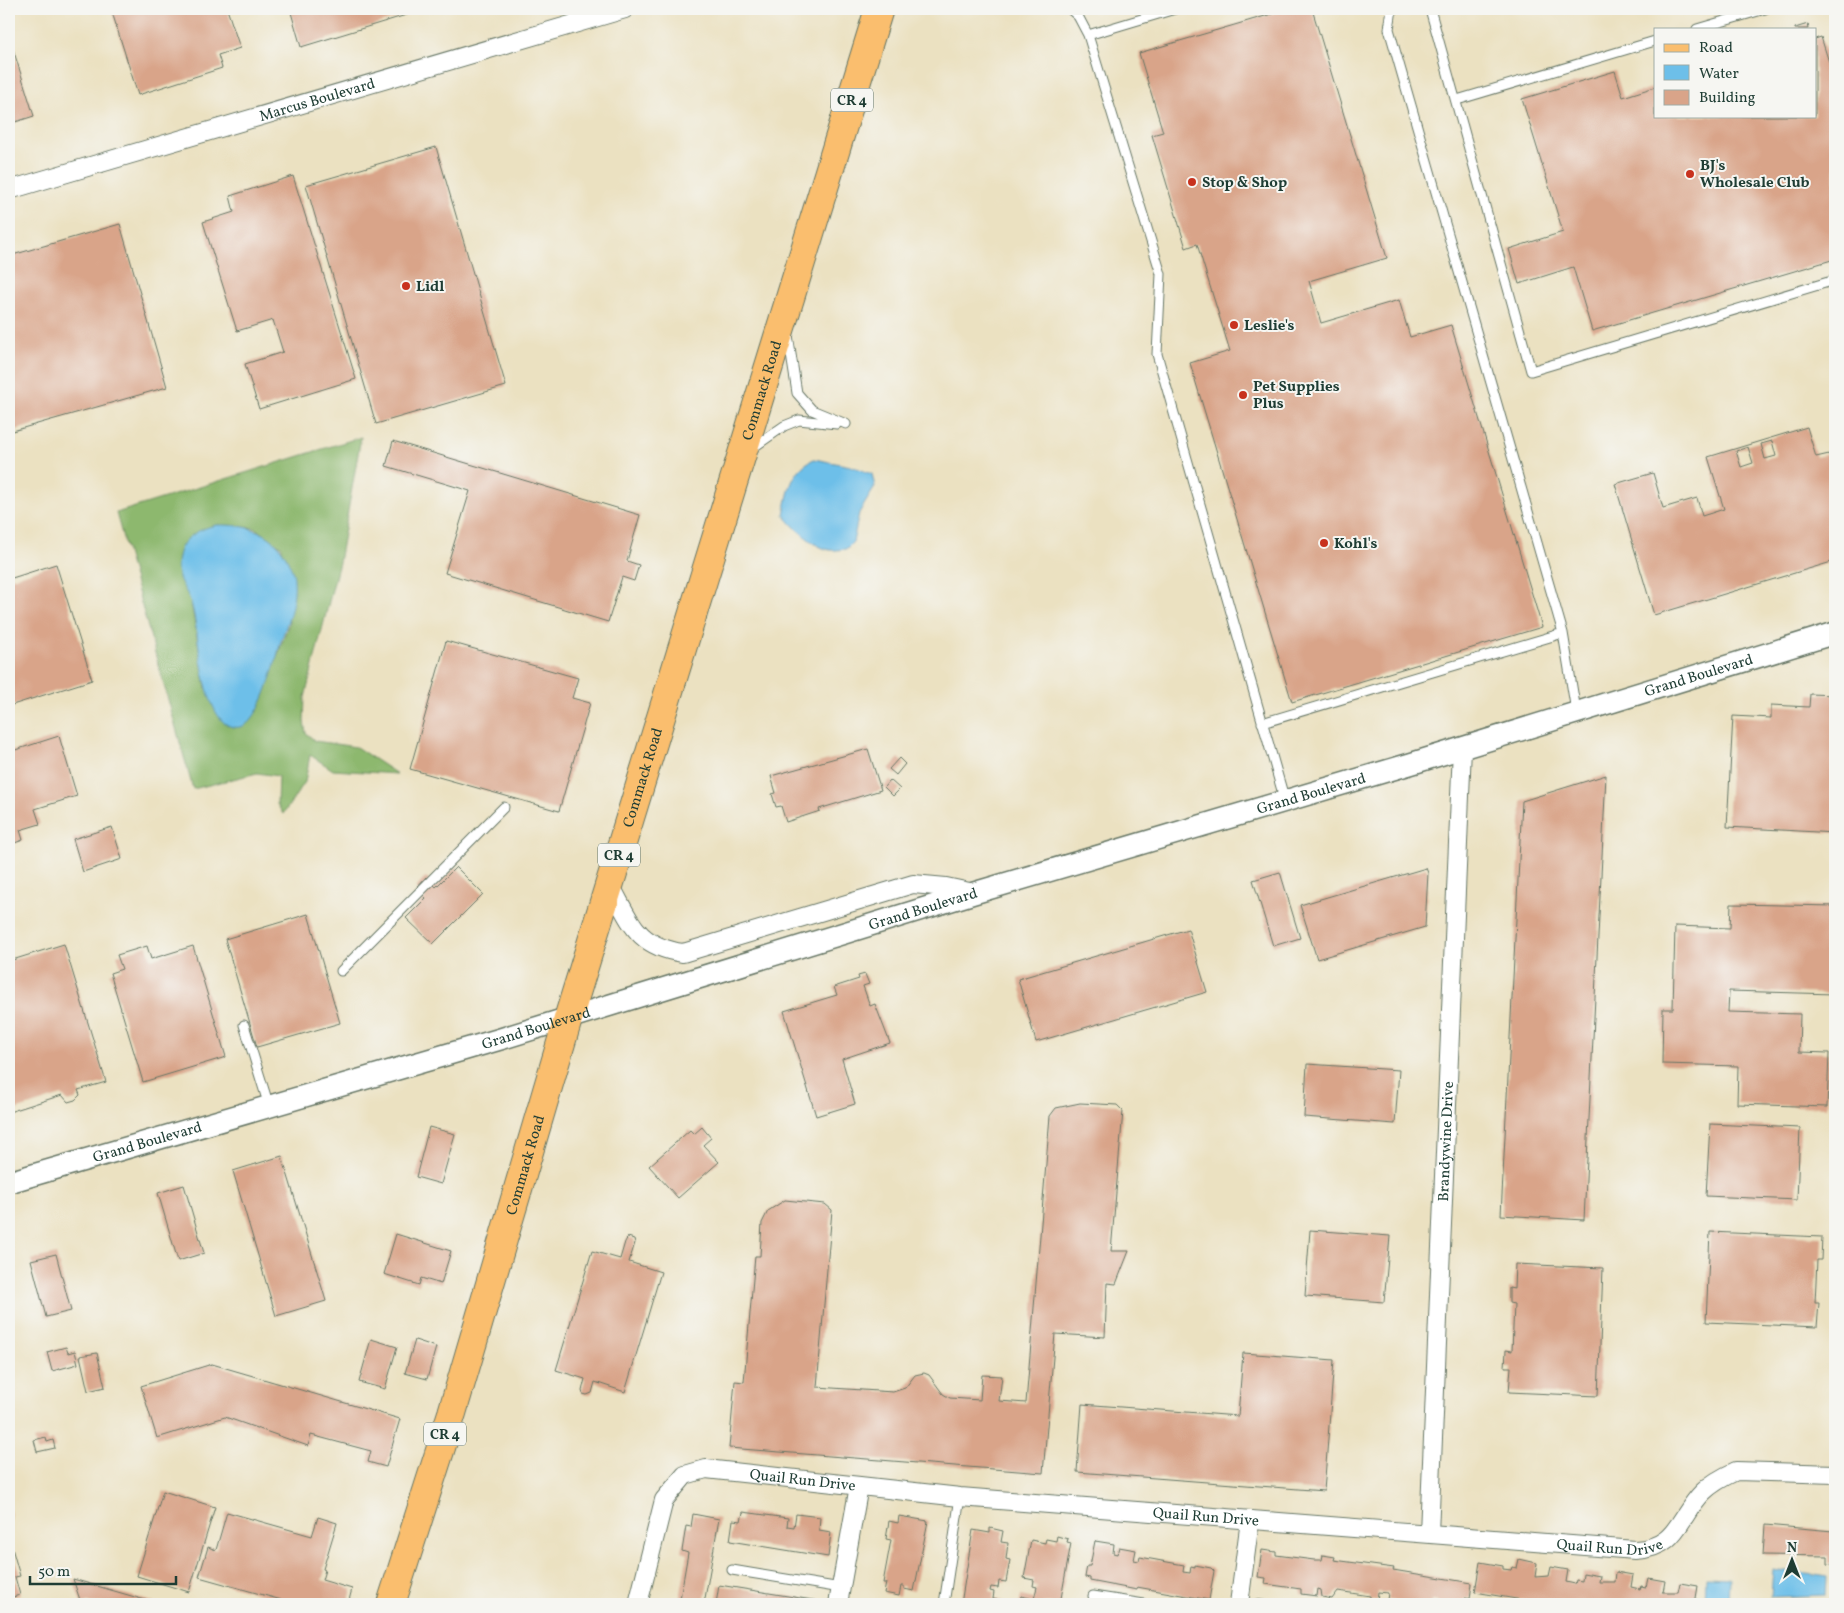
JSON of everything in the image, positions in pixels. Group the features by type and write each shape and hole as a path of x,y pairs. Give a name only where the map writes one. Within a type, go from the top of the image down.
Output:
{"main road":[{"name":"Commack Road","path":"391,1604 452,1413 568,1019 879,9"}],"street":[{"name":"Marcus Boulevard","path":"9,190 625,9"},
{"name":"Grand Boulevard","path":"9,1182 568,1019 974,893 1462,748 1835,633"},
{"name":"Brandywine Drive","path":"1430,1534 1462,748"},
{"path":"610,884 635,930 643,939 670,951 683,952 913,884 946,887 974,893"},
{"name":"Quail Run Drive","path":"638,1604 664,1500 685,1475 706,1469 960,1497 1648,1549 1662,1544 1677,1530 1704,1491 1736,1471 1835,1474"},
{"path":"840,1596 859,1486"},
{"path":"1239,1604 1250,1520"}],"lane":[{"path":"1070,9 1078,16 1088,35 1162,274 1156,354 1285,801"},
{"path":"1088,35 1175,9"},
{"path":"1392,9 1389,29 1564,633 1576,712"},
{"path":"1430,9 1457,100 1531,371 1835,280"},
{"path":"1700,28 1765,9"},
{"path":"1457,100 1654,41"},
{"path":"743,455 784,426 799,420 846,424 812,410 797,393 786,315"},
{"path":"1262,724 1564,633"},
{"path":"341,971 504,807"},
{"path":"244,1025 269,1107"},
{"path":"944,1604 960,1497"},
{"path":"732,1570 840,1596"},
{"path":"1094,1596 1144,1604"}],"green space":[{"path":"361,437 339,562 305,697 304,721 306,733 315,741 356,747 397,774 333,770 310,755 305,782 283,814 277,804 278,776 257,773 193,789 116,513","holes":["216,525 255,528 282,547 289,623 258,711 206,688 191,602"]}],"water":[{"path":"814,459 851,466 872,474 875,487 859,513 853,542 846,549 830,550 818,545 799,531 784,515 789,490 795,475"},
{"path":"216,525 249,528 267,536 282,551 294,577 294,595 291,611 266,690 255,715 248,723 240,727 227,725 217,714 210,697 204,677 191,603 179,577 177,565 180,550 187,540 197,532"},
{"path":"1773,1569 1827,1577 1826,1595 1771,1597"},
{"path":"1706,1577 1729,1578 1728,1604 1705,1604"}],"building":[{"path":"111,9 227,9 240,48 218,55 222,68 138,95"},
{"path":"290,9 426,9 301,47"},
{"path":"1289,9 1312,9 1387,258 1309,281 1321,323 1399,300 1410,337 1451,325 1542,627 1292,702 1190,363 1230,351 1197,244 1186,248 1152,135 1163,132 1139,53"},
{"path":"1808,24 1809,28 1795,28"},
{"path":"9,36 34,116 9,124"},
{"name":"BJ's Wholesale Club","path":"1821,37 1835,81 1835,259 1592,331 1573,267 1519,284 1509,249 1563,232 1522,99 1615,71 1623,97 1654,87 1654,118 1816,118 1816,39"},
{"name":"Lidl","path":"436,147 506,386 376,424 306,185"},
{"path":"293,176 356,379 259,409 245,364 283,352 273,320 237,331 203,222 234,212 230,196"},
{"path":"120,224 167,387 9,432 9,256"},
{"path":"1807,427 1816,457 1829,454 1835,475 1835,561 1654,615 1615,484 1653,473 1663,508 1697,498 1702,516 1724,509 1708,457","holes":["1772,441 1776,456 1765,459 1761,444","1748,447 1753,463 1741,467 1736,451"]},
{"path":"393,441 640,515 627,561 639,565 634,581 622,577 608,622 445,573 470,491 386,466"},
{"path":"56,564 92,680 9,706 9,579"},
{"path":"446,641 578,678 572,698 590,703 559,811 410,769"},
{"path":"1810,694 1835,695 1835,833 1727,827 1733,716 1771,718 1771,705 1809,707"},
{"path":"59,736 77,796 35,809 40,824 20,830 23,840 9,845 9,752"},
{"path":"868,749 881,790 819,809 820,811 786,822 781,806 776,807 772,794 776,793 771,776"},
{"path":"899,758 905,764 896,775 889,769"},
{"path":"1606,775 1584,1220 1501,1215 1522,801"},
{"path":"890,780 900,789 893,796 884,787"},
{"path":"112,827 122,859 83,872 73,839"},
{"path":"456,867 483,894 433,944 406,918 426,898 416,888 426,877 436,887"},
{"path":"1426,868 1428,873 1425,927 1317,959 1300,905"},
{"path":"1280,872 1300,938 1273,946 1253,880"},
{"path":"1731,904 1835,906 1834,994 1729,991 1728,1012 1800,1014 1799,1052 1829,1053 1827,1107 1737,1104 1738,1066 1662,1064 1663,1009 1673,1009 1675,926 1730,928"},
{"path":"308,914 340,1023 257,1047 225,939"},
{"path":"1188,929 1207,992 1036,1042 1018,979"},
{"path":"64,944 106,1082 78,1090 80,1095 75,1100 68,1102 62,1095 9,1112 9,961"},
{"path":"147,946 151,959 193,946 226,1057 143,1082 110,973 122,969 117,955"},
{"path":"865,974 869,984 863,986 870,1006 875,1004 890,1043 842,1059 855,1104 816,1116 784,1011 837,995 834,987 859,979 858,976"},
{"path":"1307,1064 1399,1070 1395,1124 1304,1117"},
{"path":"1080,1103 1117,1105 1123,1111 1111,1251 1129,1251 1116,1284 1107,1283 1105,1337 1055,1334 1043,1473 729,1448 735,1381 744,1382 755,1256 760,1256 762,1223 768,1211 785,1200 825,1204 832,1210 817,1387 893,1392 905,1388 915,1375 924,1373 929,1375 943,1394 950,1398 980,1400 982,1375 1002,1376 999,1401 1026,1403 1050,1116 1056,1108"},
{"path":"1710,1124 1800,1128 1797,1200 1706,1196"},
{"path":"429,1127 455,1134 441,1184 416,1177"},
{"path":"702,1127 711,1138 703,1145 719,1162 678,1198 649,1166 690,1130 694,1134"},
{"path":"282,1156 326,1301 276,1316 233,1171"},
{"path":"184,1185 204,1253 178,1261 158,1193"},
{"path":"1310,1230 1390,1236 1384,1302 1305,1296"},
{"path":"1710,1232 1822,1237 1821,1260 1817,1260 1815,1303 1819,1303 1817,1327 1706,1322"},
{"path":"396,1234 451,1251 441,1284 421,1278 419,1285 384,1274"},
{"path":"628,1237 634,1239 635,1243 629,1262 661,1272 625,1392 595,1382 592,1393 583,1394 585,1379 556,1370 592,1251 620,1259"},
{"path":"56,1254 71,1311 46,1317 31,1260"},
{"path":"1515,1264 1603,1268 1598,1396 1509,1392 1511,1367 1505,1367 1506,1350 1512,1351 1514,1304 1509,1303 1509,1288 1514,1289"},
{"path":"371,1339 397,1347 385,1389 359,1382"},
{"path":"415,1340 436,1347 427,1379 405,1373"},
{"path":"66,1347 68,1353 75,1351 78,1364 52,1371 47,1352"},
{"path":"97,1353 105,1387 88,1391 80,1356"},
{"path":"1243,1353 1334,1360 1324,1491 1077,1472 1082,1404 1238,1416"},
{"path":"212,1364 400,1419 386,1467 368,1462 371,1451 311,1435 308,1446 225,1417 157,1438 141,1386"},
{"path":"46,1437 47,1442 53,1440 55,1448 37,1452 34,1440"},
{"path":"163,1491 215,1507 189,1592 137,1576"},
{"path":"9,1508 11,1521 9,1522"},
{"path":"227,1512 312,1536 318,1517 337,1523 323,1569 325,1570 322,1580 352,1589 348,1604 296,1604 199,1577 208,1547 216,1550"},
{"path":"743,1512 788,1518 787,1526 794,1527 796,1514 820,1517 819,1530 831,1532 828,1557 730,1541 733,1520 741,1521"},
{"path":"693,1514 719,1519 704,1604 685,1604 685,1601 680,1599 688,1553 682,1551 686,1526 691,1527"},
{"path":"899,1516 928,1521 914,1591 904,1589 904,1586 901,1586 899,1596 884,1593 886,1583 883,1583 891,1540 886,1539 889,1521 898,1523"},
{"path":"1765,1525 1833,1531 1835,1565 1828,1564 1828,1556 1763,1555"},
{"path":"990,1528 1003,1531 1001,1542 1008,1543 1006,1559 1010,1560 1006,1582 999,1581 998,1588 991,1587 990,1591 994,1592 993,1599 1003,1601 1002,1604 961,1604 973,1530 990,1533"},
{"path":"1057,1536 1068,1539 1067,1542 1071,1543 1060,1604 1019,1604 1021,1596 1034,1599 1037,1587 1033,1586 1034,1580 1024,1578 1031,1540 1045,1543 1046,1539 1056,1541"},
{"path":"1095,1541 1114,1544 1113,1553 1117,1554 1119,1547 1136,1550 1134,1560 1139,1561 1140,1557 1184,1565 1183,1572 1190,1573 1191,1566 1195,1567 1195,1565 1211,1568 1214,1571 1209,1600 1090,1581 1090,1578 1085,1577 1087,1566 1090,1566"},
{"path":"12,1548 20,1576 15,1577 20,1595 9,1598 9,1549"},
{"path":"1262,1550 1276,1552 1276,1555 1314,1560 1322,1560 1323,1555 1335,1557 1334,1560 1394,1568 1393,1570 1472,1583 1470,1599 1465,1598 1464,1604 1440,1604 1440,1602 1432,1601 1432,1604 1412,1604 1387,1600 1388,1593 1378,1592 1377,1601 1370,1600 1370,1596 1338,1591 1332,1599 1322,1597 1321,1590 1318,1589 1317,1596 1301,1594 1301,1589 1265,1584 1266,1578 1258,1577"},
{"path":"1519,1559 1537,1563 1535,1577 1549,1576 1551,1567 1568,1570 1566,1582 1575,1584 1576,1580 1582,1581 1583,1573 1600,1576 1599,1582 1615,1582 1616,1572 1633,1575 1631,1587 1640,1589 1641,1586 1646,1587 1648,1578 1665,1581 1663,1592 1678,1592 1680,1583 1698,1586 1695,1604 1546,1604 1475,1592 1480,1562 1503,1566 1503,1569 1511,1570 1512,1567 1517,1568"},
{"path":"73,1579 159,1604 81,1603"},
{"path":"719,1585 819,1601 818,1604 716,1604"},
{"path":"1255,1599 1282,1603 1282,1600 1289,1601 1289,1604 1254,1604"}],"place":[{"name":"BJ's Wholesale Club","path":"1690,174"},
{"name":"Stop & Shop","path":"1192,182"},
{"name":"Lidl","path":"406,286"},
{"name":"Leslie's","path":"1234,325"},
{"name":"Pet Supplies Plus","path":"1243,395"},
{"name":"Kohl's","path":"1324,543"}]}
